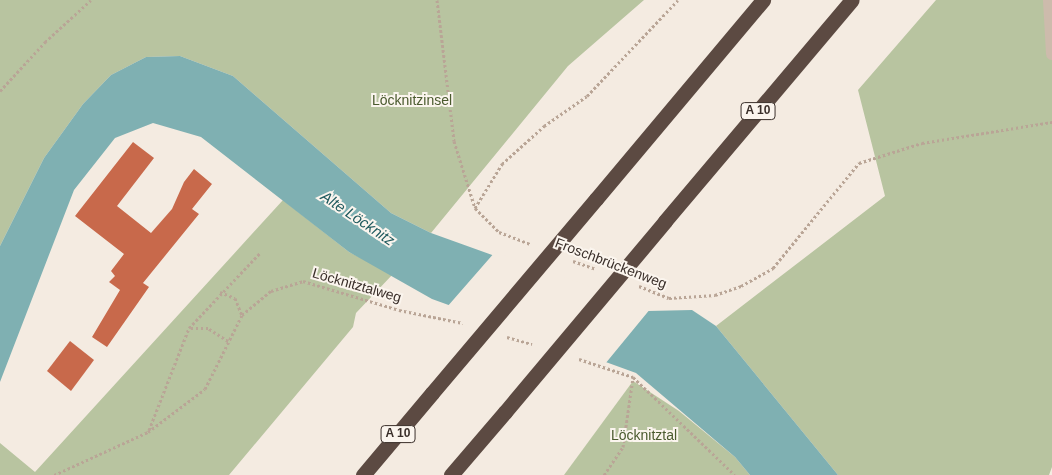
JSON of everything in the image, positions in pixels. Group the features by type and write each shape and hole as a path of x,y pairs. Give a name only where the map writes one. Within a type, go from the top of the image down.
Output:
{"highway":[{"name":"A 10","path":"363,475 763,0"},
{"name":"A 10","path":"451,475 852,0"}],"lane":[{"path":"1049,0 1052,54"}],"path":[{"path":"0,91 45,42 91,0"},
{"name":"Froschbrückenweg","path":"437,0 454,141 475,208 498,232 534,246"},
{"path":"475,208 502,164 544,126 587,96 678,0"},
{"name":"Froschbrückenweg","path":"634,284 670,298 715,295 741,286 773,268 859,163 922,143 1052,122"},
{"path":"148,432 189,328 220,292 260,253"},
{"name":"Froschbrückenweg","path":"570,260 598,270"},
{"name":"Löcknitztalweg","path":"54,475 148,432 205,389 242,315 271,291 303,281 399,310 443,316 471,325"},
{"path":"220,292 235,298 242,315"},
{"path":"189,328 208,328 228,342"},
{"path":"500,334 538,346"},
{"path":"576,358 633,377 735,475"},
{"path":"604,475 623,447 633,377"}],"green space":[{"name":"Löcknitzinsel","path":"0,0 644,0 568,66 431,233 391,213 233,76 180,56 146,57 111,75 83,104 44,158 0,246"},
{"path":"936,0 1052,0 1052,467 1049,475 838,475 716,326 885,196 858,90"},
{"path":"283,200 349,252 393,274 356,313 353,327 229,475 0,475 0,443 35,472"},
{"name":"Löcknitztal","path":"633,381 679,411 735,457 750,475 564,475"}],"water":[{"name":"Alte Löcknitz","path":"180,56 233,76 391,213 431,233 648,311 692,310 716,326 838,475 750,475 735,457 636,373 432,299 349,252 201,137 153,123 115,138 74,190 0,382 0,246 44,158 83,104 111,75 146,57"}],"pier":[{"path":"495,252 651,308 605,364 447,307"}],"building":[{"path":"133,142 154,158 117,206 151,233 172,209 184,182 194,169 212,184 192,209 199,214 143,283 149,287 107,347 92,337 120,290 109,282 115,276 111,271 124,254 75,216"},
{"path":"70,341 94,360 71,391 47,371"}]}
